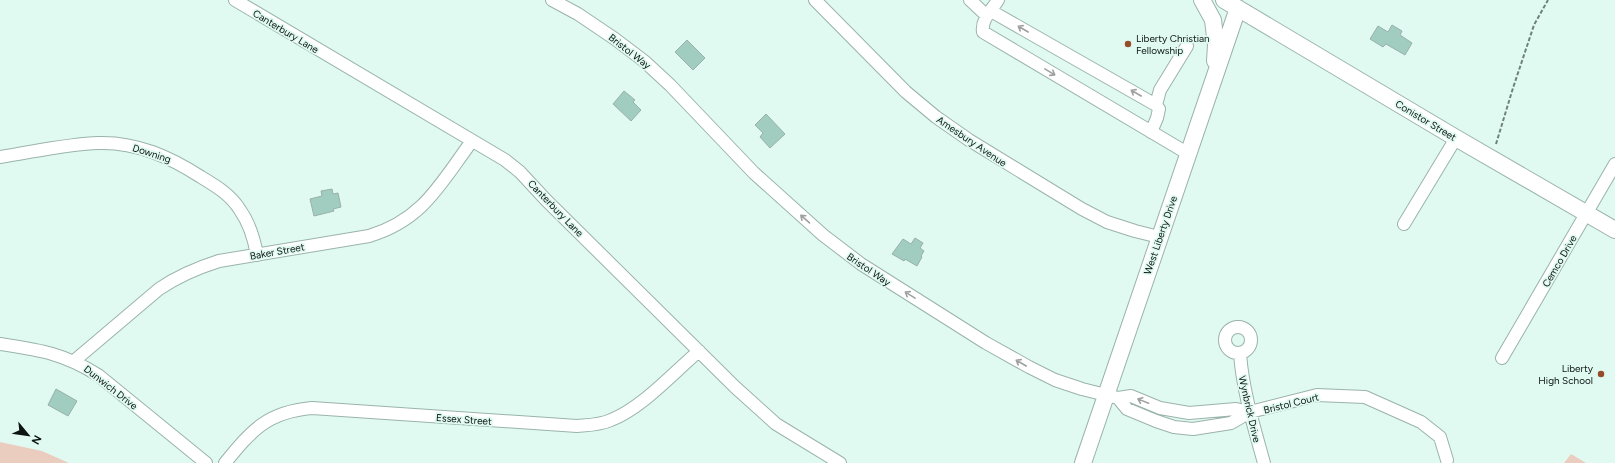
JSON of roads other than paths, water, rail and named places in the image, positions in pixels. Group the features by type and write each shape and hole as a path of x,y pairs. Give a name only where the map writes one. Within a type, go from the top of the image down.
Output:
{"main road":[{"path":"1202,0 1213,20 1216,45 1214,76"},
{"name":"West Liberty Drive","path":"1083,463 1113,397 1159,238 1214,76 1235,3"},
{"name":"Conistor Street","path":"1235,3 1456,138 1615,230"}],"street":[{"name":"Canterbury Lane","path":"235,0 472,141 500,156 520,172 546,200 699,351 776,424 840,463"},
{"name":"Bristol Way","path":"552,0 578,14 644,61 670,85 754,172 788,205 823,235 861,264 1029,368 1062,382 1113,397 1131,396 1160,408 1182,412 1236,409 1250,412"},
{"name":"Amesbury Avenue","path":"815,0 906,92 936,117 969,140 1082,209 1114,224 1159,238"},
{"path":"970,0 989,13 1156,105 1159,109 1158,118 1151,132"},
{"path":"998,0 982,26 983,32 1188,154"},
{"path":"1156,105 1160,90 1187,46"},
{"path":"1404,224 1456,138"},
{"name":"Baker Street","path":"74,361 159,289 196,268 219,261 369,236 398,225 422,207 472,141"},
{"name":"Downing","path":"0,157 83,144 101,143 127,145 162,155 178,162 229,196 240,209 248,223 254,238 257,255"},
{"name":"Cemco Drive","path":"1502,358 1615,164"},
{"name":"Dunwich Drive","path":"0,344 41,351 74,361 98,375 206,463"},
{"name":"Essex Street","path":"225,463 254,429 274,417 296,409 312,408 577,426 594,425 610,421 640,404 699,351"},
{"name":"Wynbrick Drive","path":"1240,354 1242,377 1264,463"},
{"name":"Bristol Court","path":"1113,397 1128,409 1156,421 1182,428 1193,429 1230,423 1250,412 1317,395 1365,397 1421,422 1440,437 1446,460"},
{"path":"1156,421 1160,408"},
{"path":"1214,411 1216,426"},
{"path":"1182,412 1182,428"}],"place":[{"name":"Liberty Christian Fellowship","path":"1128,44"},
{"name":"Liberty High School","path":"1601,374"}]}
